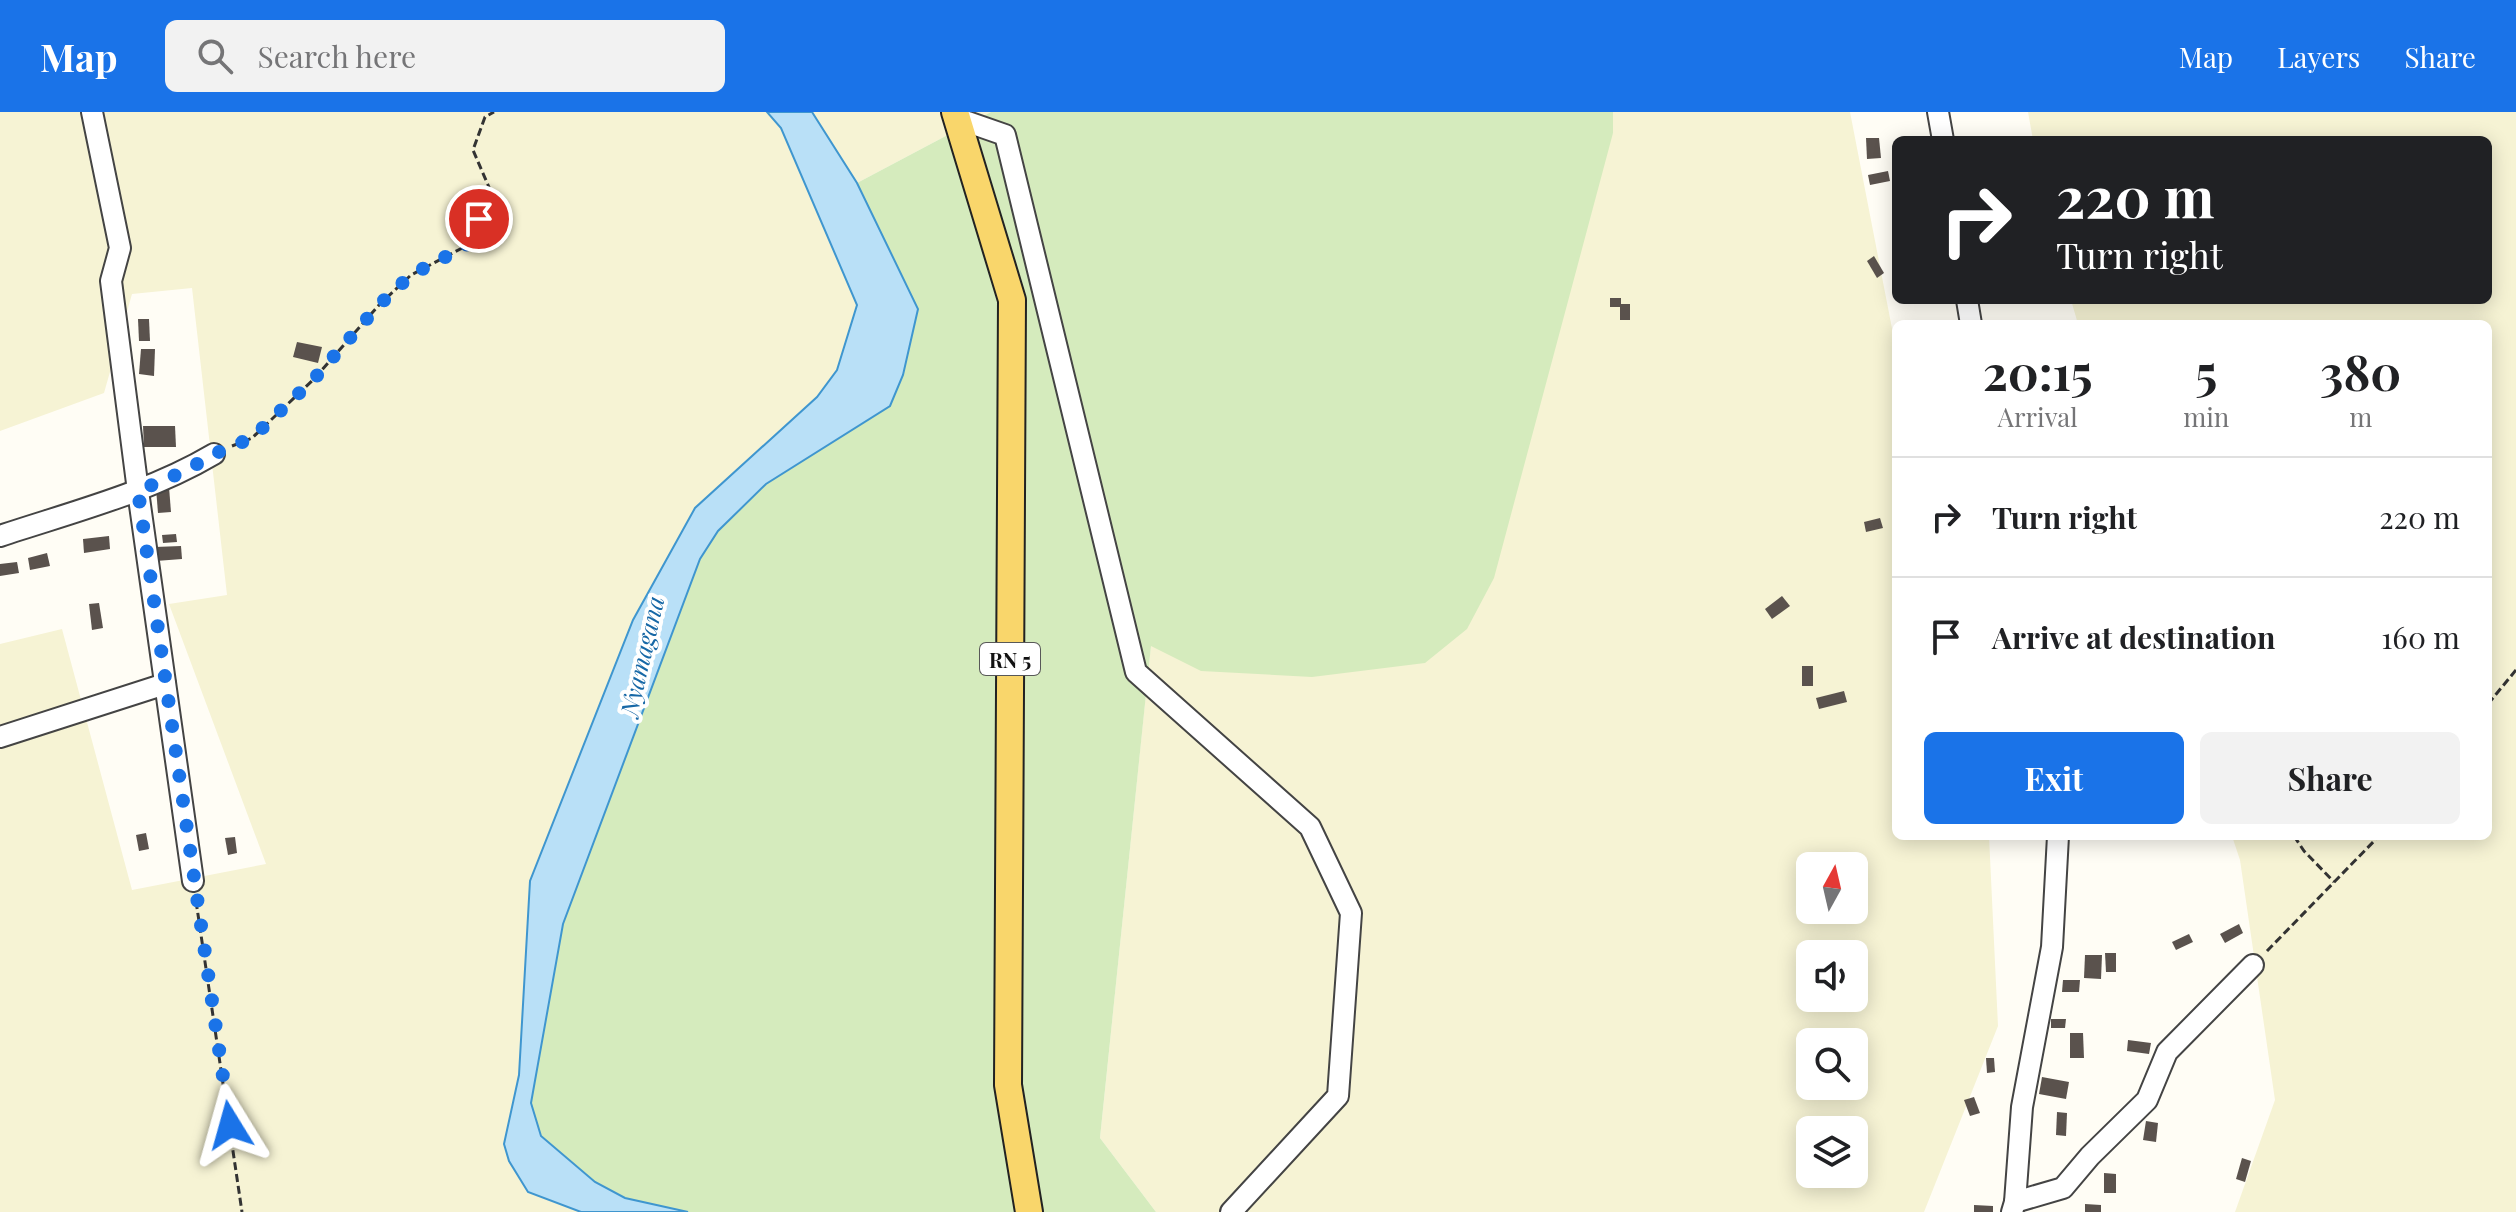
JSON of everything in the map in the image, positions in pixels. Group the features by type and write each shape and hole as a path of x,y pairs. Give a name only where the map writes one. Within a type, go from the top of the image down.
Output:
{"main road":[{"name":"RN 5","path":"957,115 1012,300 1008,1085 1029,1212"}],"street":[{"path":"92,112 120,248 111,281 193,881"},
{"path":"1938,112 1942,136"},
{"path":"957,115 1005,135 1136,672 1310,827 1351,913 1338,1096 1231,1212"},
{"path":"0,536 138,491 185,471 214,454"},
{"path":"0,737 165,684"},
{"path":"2058,840 2052,947 2022,1107 2013,1207 2063,1188 2090,1156 2147,1100 2167,1052 2253,965"}],"path":[{"path":"214,454 252,438 314,379 379,305 411,275 466,246 491,192 473,150 485,117 494,112"},
{"path":"2492,699 2516,670"},
{"path":"2297,840 2334,882"},
{"path":"2253,965 2375,840"},
{"path":"193,881 242,1212"}],"shaded area":[{"path":"0,112 767,112 781,128 857,305 837,370 817,397 695,508 633,620 530,881 519,1075 504,1145 528,1192 581,1212 0,1212 0,644 62,629 132,890 266,864 169,604 227,595 192,288 132,294 104,393 0,431"},
{"path":"812,112 991,112 857,183"},
{"path":"1613,112 1850,112 1892,328 1892,840 1989,840 1998,1026 1924,1212 1156,1212 1100,1138 1151,645 1613,133"},
{"path":"2028,112 2516,112 2516,1212 2235,1212 2275,1100 2240,860 2233,840 2492,840 2492,320 2077,320 2072,304 2492,304 2492,136 2032,136"}],"green space":[{"path":"991,112 1613,112 1613,133 1494,578 1467,629 1425,663 1312,677 1201,671 1151,646 1100,1138 1156,1212 688,1212 625,1198 595,1182 541,1136 531,1104 563,924 700,559 718,531 766,484 890,406 918,309 857,183"}],"water":[{"name":"Nyamagana","path":"767,112 812,112 857,183 918,309 903,375 890,406 766,484 718,531 700,559 563,924 531,1103 541,1136 595,1182 625,1198 688,1212 581,1212 528,1192 509,1161 504,1144 519,1075 530,881 633,620 695,508 817,397 837,370 857,305 781,128"}],"building":[{"path":"1866,138 1879,138 1881,158 1867,159"},
{"path":"1888,171 1890,181 1870,185 1868,175"},
{"path":"1874,256 1884,273 1877,278 1867,261"},
{"path":"1610,298 1621,298 1621,304 1630,304 1630,320 1620,320 1620,307 1610,307"},
{"path":"138,319 149,319 150,341 139,341"},
{"path":"297,342 322,347 318,363 293,357"},
{"path":"141,349 155,349 154,376 139,374"},
{"path":"143,426 175,426 176,447 144,447"},
{"path":"169,487 171,512 158,513 156,488"},
{"path":"1880,518 1883,528 1866,532 1864,522"},
{"path":"176,534 177,542 163,543 162,535"},
{"path":"109,536 110,549 84,553 83,539"},
{"path":"181,546 182,559 156,561 155,547"},
{"path":"47,553 50,566 30,570 28,558"},
{"path":"17,562 19,573 0,576 0,564"},
{"path":"1782,596 1790,606 1772,619 1765,609"},
{"path":"99,603 103,628 92,630 89,604"},
{"path":"1802,666 1813,666 1813,686 1802,686"},
{"path":"1844,691 1847,702 1819,709 1816,698"},
{"path":"146,833 149,849 139,851 136,835"},
{"path":"235,837 237,853 228,855 225,838"},
{"path":"2239,924 2243,933 2225,943 2220,934"},
{"path":"2189,934 2193,942 2176,950 2172,942"},
{"path":"2105,953 2116,953 2116,972 2106,972"},
{"path":"2085,955 2102,955 2101,979 2084,978"},
{"path":"2063,980 2080,980 2079,992 2062,992"},
{"path":"2051,1019 2066,1019 2065,1028 2051,1028"},
{"path":"2070,1033 2083,1033 2084,1058 2070,1058"},
{"path":"2128,1040 2151,1043 2149,1054 2127,1051"},
{"path":"1986,1058 1994,1058 1995,1072 1987,1073"},
{"path":"2042,1077 2069,1082 2066,1099 2039,1094"},
{"path":"1974,1097 1980,1113 1970,1116 1964,1100"},
{"path":"2057,1112 2067,1113 2066,1136 2056,1135"},
{"path":"2146,1121 2158,1123 2156,1142 2143,1140"},
{"path":"2242,1158 2251,1161 2245,1182 2236,1179"},
{"path":"2104,1173 2116,1174 2116,1193 2104,1193"},
{"path":"2085,1204 2101,1205 2101,1212 2085,1212"},
{"path":"1974,1205 1993,1206 1993,1212 1974,1212"}],"route":[{"path":"230,1125 138,491 252,438 314,379 379,305 411,275 466,246 479,219"}]}
